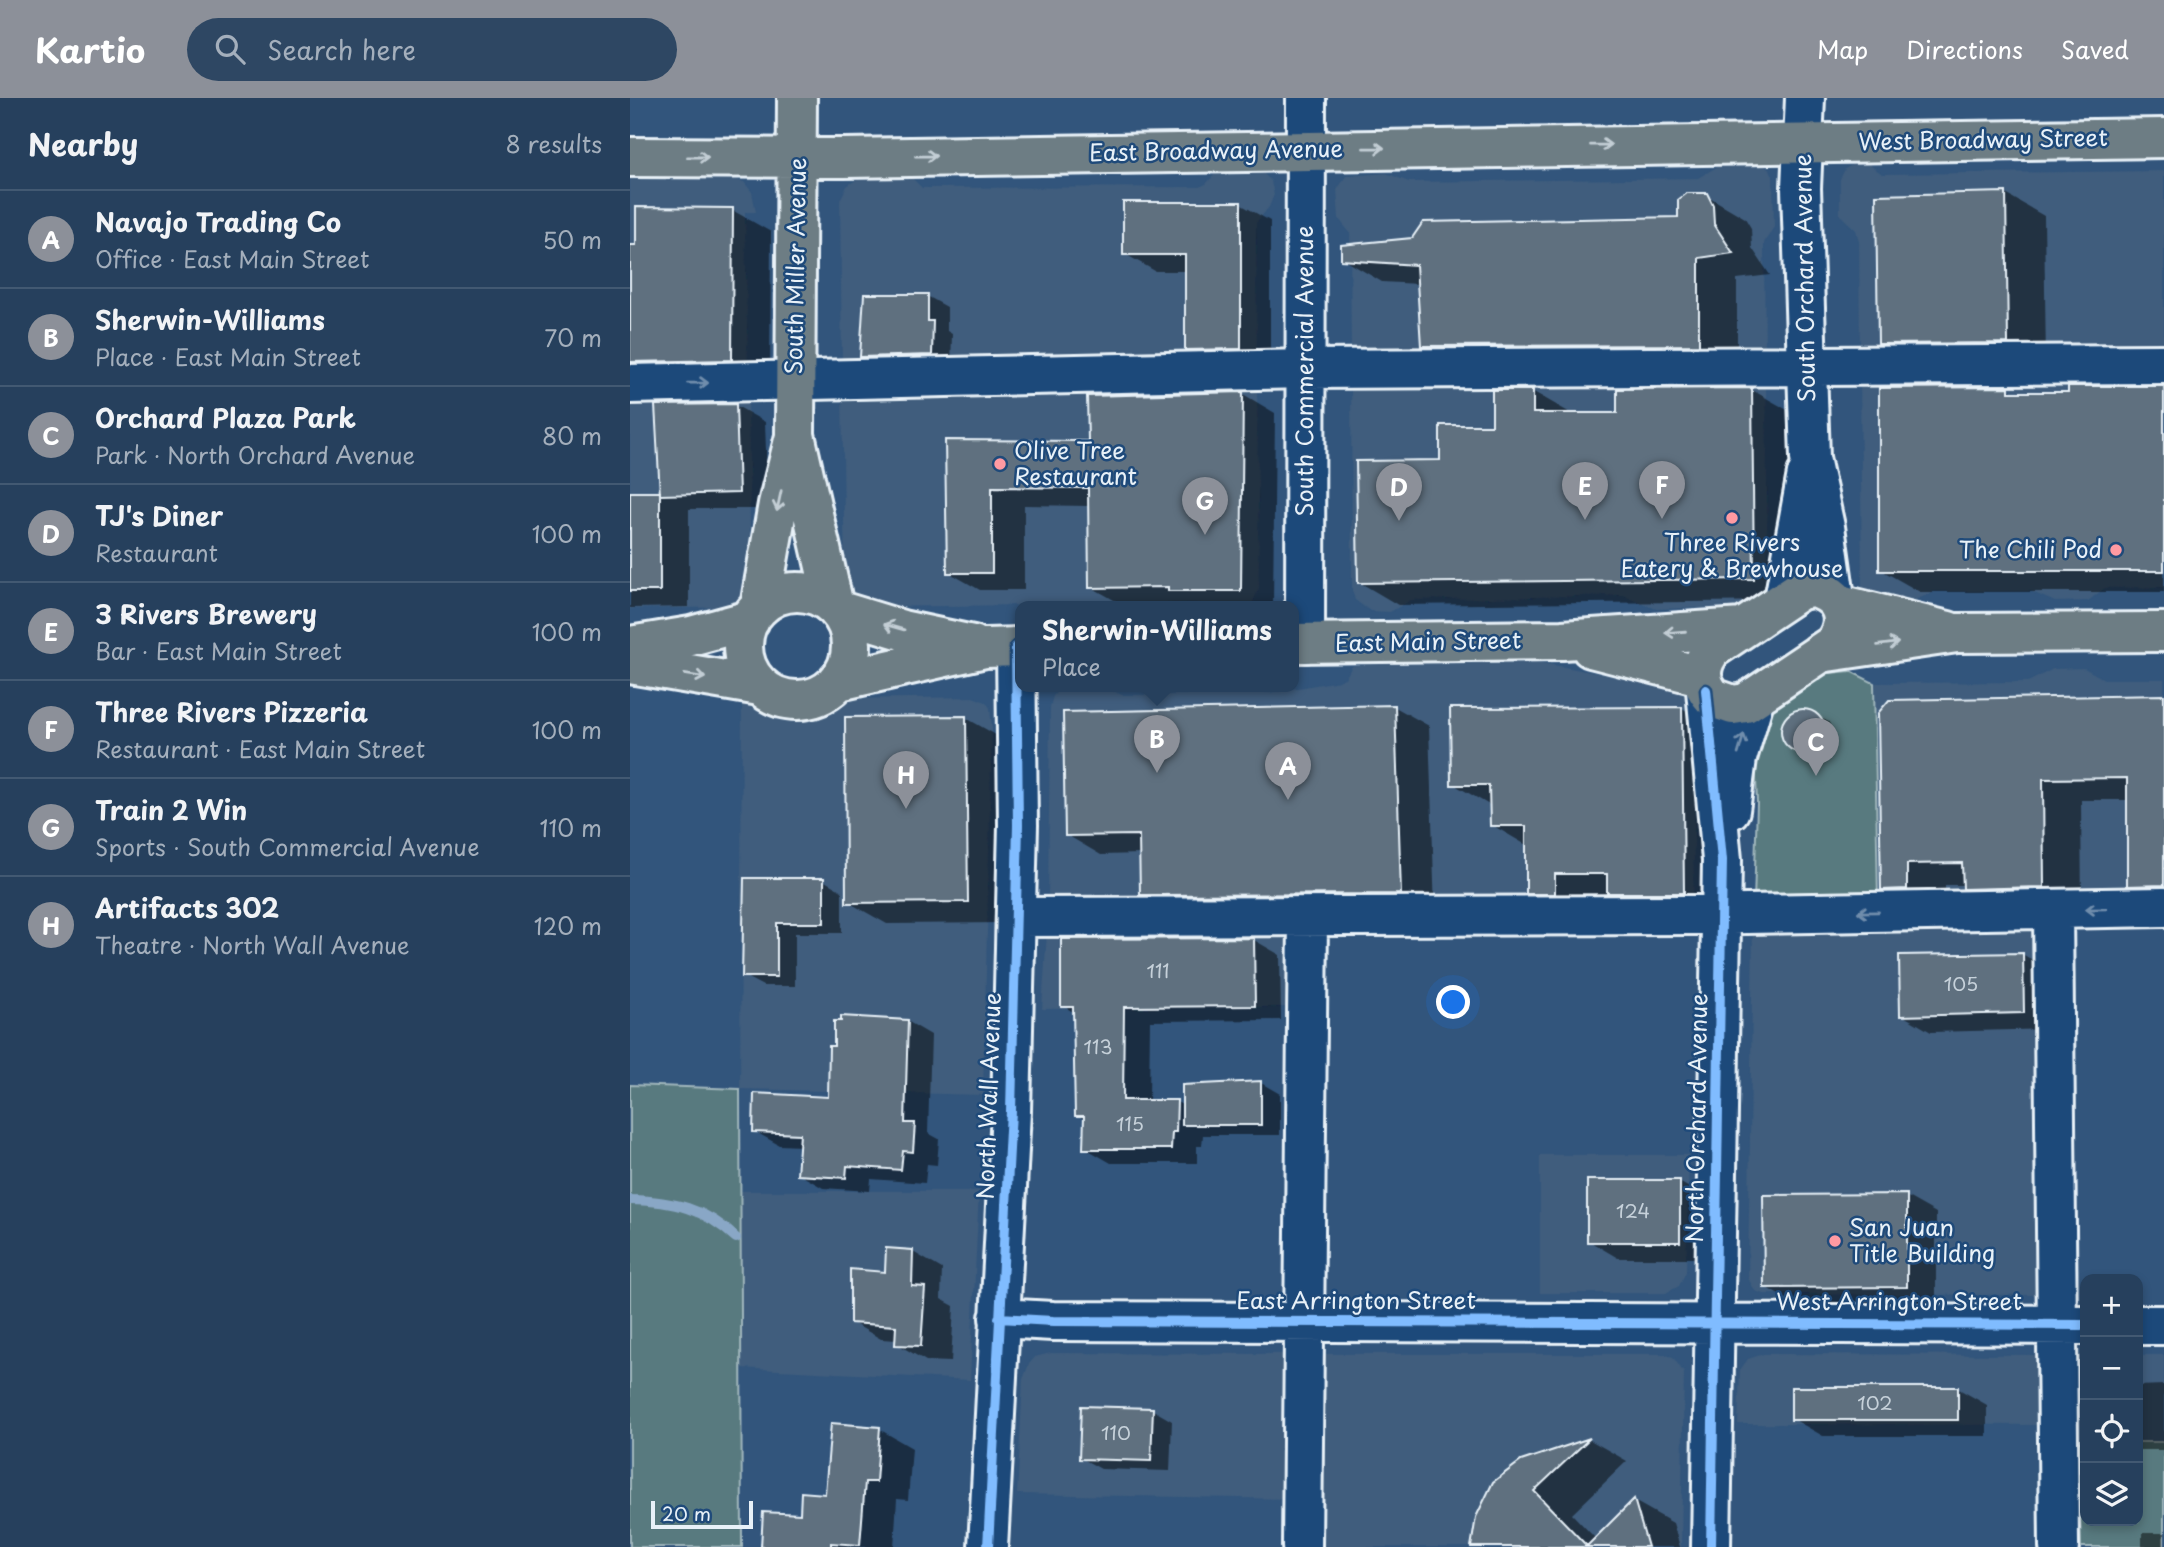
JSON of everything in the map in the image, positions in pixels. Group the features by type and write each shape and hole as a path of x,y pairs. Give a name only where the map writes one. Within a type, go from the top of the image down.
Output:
{"main road":[{"name":"South Miller Avenue","path":"797,98 795,435 837,609"},
{"name":"West Broadway Street","path":"1801,142 2164,138"},
{"name":"East Broadway Avenue","path":"630,157 797,157 1801,142"},
{"name":"South Miller Avenue","path":"755,613 795,435"},
{"path":"1704,683 1703,661 1712,649 1800,590 1812,588 1824,591 1837,601 1957,633"},
{"path":"630,646 691,636 755,613 771,599 796,592 822,598 837,609 902,630 1007,647"},
{"path":"1755,697 1834,644 1841,634 1844,621 1837,601"},
{"path":"837,609 851,639 851,654 839,681"},
{"path":"755,613 743,647 748,668 760,686"},
{"name":"East Main Street","path":"1299,643 1562,640 1743,628"},
{"path":"1820,653 1957,633 2164,632"},
{"name":"East Main Street","path":"1562,640 1704,683 1721,703 1733,705 1755,697"},
{"path":"630,664 760,686 779,697 800,700 815,698 839,681 1007,647"}],"street":[{"name":"South Commercial Avenue","path":"1299,643 1306,98"},
{"name":"South Orchard Avenue","path":"1805,98 1801,142 1810,458 1837,601"},
{"path":"630,384 1304,369 2164,364"},
{"name":"South Orchard Avenue","path":"1784,600 1810,458"},
{"name":"North Wall Avenue","path":"988,1547 1011,1111 1016,917 1007,647"},
{"name":"North Orchard Avenue","path":"1704,683 1723,860"},
{"name":"North Orchard Avenue","path":"1712,1547 1713,1322 1723,860 1737,758 1755,697"},
{"path":"1016,917 1722,914 2164,907"},
{"path":"2053,909 2071,1324 2059,1547"},
{"path":"1302,1547 1308,917"},
{"name":"East Arrington Street","path":"999,1318 1304,1322 1713,1322"},
{"name":"West Arrington Street","path":"1713,1322 2071,1324"},
{"path":"2143,1325 2164,1325"}],"shaded area":[{"path":"1853,164 1869,164 1882,174 2164,171 2164,351 1860,357 1859,241 1856,230 1840,215 1840,179 1845,169"},
{"path":"1720,165 1763,165 1770,169 1773,176 1774,227 1764,243 1765,356 1351,359 1350,233 1339,219 1337,190 1346,176 1386,173 1409,182 1698,178"},
{"path":"1220,168 1259,169 1271,181 1274,195 1269,207 1256,223 1257,363 842,367 840,200 847,186 857,179 910,176 922,188 1199,187 1206,184"},
{"path":"630,178 730,178 744,182 752,192 756,212 745,212 748,377 630,378"},
{"path":"2164,373 2164,587 2105,588 2088,601 2055,602 2030,591 1935,591 1907,604 1862,591 1860,376"},
{"path":"1766,376 1768,583 1766,592 1749,607 1656,609 1623,595 1411,600 1390,612 1370,611 1355,600 1352,590 1351,379"},
{"path":"1257,385 1259,588 1254,601 1015,601 1015,605 857,605 845,588 842,392"},
{"path":"748,391 751,595 737,607 630,609 630,392"},
{"path":"1386,661 1537,662 1679,688 1688,693 1696,714 1693,906 1048,899 1050,707 1057,692 1185,695 1191,692 1299,692 1299,688 1339,681 1346,677 1352,666"},
{"path":"2084,668 2104,679 2164,679 2164,898 1878,902 1874,683 2028,682 2053,669"},
{"path":"973,697 986,702 990,708 992,728 983,1095 740,1089 742,700 795,720 813,716 842,699"},
{"path":"2040,918 2043,1295 1764,1294 1755,1291 1748,1278 1753,925"},
{"path":"1295,926 1295,1007 1042,1009 1047,931"},
{"path":"1540,1155 1689,1155 1686,1272 1679,1286 1666,1293 1540,1293"},
{"path":"740,1191 979,1191 970,1380 740,1368"},
{"path":"1051,1353 1291,1354 1289,1499 1017,1494 1023,1379 1035,1357"},
{"path":"1317,1354 1663,1354 1673,1357 1684,1373 1681,1547 1315,1547"},
{"path":"1763,1354 2046,1355 2047,1425 1738,1424 1740,1370 1748,1359"},
{"path":"2075,1355 2080,1355 2078,1442"},
{"path":"2143,1355 2164,1355 2164,1442 2143,1442"}],"green space":[{"path":"1850,671 1874,683 1878,902 1754,903 1757,803 1755,755 1763,716 1809,675"},
{"path":"630,1085 740,1089 742,1547 630,1547"},
{"path":"2078,1442 2080,1442 2080,1512"},
{"path":"2143,1442 2164,1442 2164,1547 2081,1547 2080,1526 2143,1526"}],"building":[{"path":"2006,192 2008,343 1878,344 1876,195"},
{"path":"1687,193 1707,193 1713,205 1714,224 1733,253 1699,258 1699,345 1421,346 1416,265 1341,260 1341,245 1412,238 1423,222 1678,217 1678,200"},
{"path":"1123,202 1241,202 1241,349 1185,350 1185,255 1123,255"},
{"path":"636,207 733,208 732,360 630,362 630,245 636,245"},
{"path":"864,294 928,294 928,321 933,321 932,355 860,357"},
{"path":"2068,386 2164,386 2164,571 1879,571 1879,388 2009,387 2009,392 2068,392"},
{"path":"1752,388 1754,579 1358,583 1356,461 1440,460 1440,425 1492,425 1492,390 1533,390 1533,413 1617,413 1617,389"},
{"path":"1243,392 1241,591 1168,591 1168,587 1089,588 1088,488 992,487 992,573 947,573 945,440 1088,441 1087,396"},
{"path":"736,404 739,493 660,495 655,405"},
{"path":"630,492 660,492 660,591 630,591"},
{"path":"2164,695 2164,885 2127,886 2127,778 2043,779 2044,887 1963,889 1962,863 1907,864 1907,889 1881,890 1878,713 1889,700"},
{"path":"1395,705 1401,894 1140,895 1139,835 1065,836 1063,712"},
{"path":"1682,707 1684,893 1607,893 1607,874 1555,874 1555,894 1526,894 1526,826 1490,826 1489,785 1451,785 1450,708"},
{"path":"1803,709 1818,716 1825,731 1818,746 1803,753 1788,746 1781,731 1788,716"},
{"path":"966,716 968,902 846,903 845,717"},
{"path":"744,878 824,878 824,923 777,923 777,977 742,977"},
{"path":"1254,938 1255,1006 1124,1007 1123,1100 1177,1100 1176,1132 1172,1132 1171,1149 1083,1149 1084,1116 1075,1116 1073,1007 1061,1007 1061,939"},
{"path":"2023,953 2024,1013 1900,1016 1899,955"},
{"path":"841,1016 908,1020 905,1123 915,1123 913,1152 903,1151 901,1170 847,1166 846,1178 797,1175 800,1134 753,1132 754,1093 828,1097 829,1046 834,1046 834,1021 841,1021"},
{"path":"1261,1081 1261,1125 1182,1125 1182,1085"},
{"path":"1587,1180 1680,1180 1680,1242 1587,1242"},
{"name":"San Juan Title Building","path":"1907,1194 1907,1287 1764,1288 1763,1195"},
{"path":"886,1248 913,1250 912,1286 925,1287 921,1346 895,1345 896,1326 850,1323 850,1269 885,1272"},
{"path":"1791,1387 1958,1387 1958,1420 1791,1420"},
{"path":"1081,1406 1153,1408 1151,1461 1079,1459"},
{"path":"831,1423 880,1427 876,1482 865,1482 860,1545 831,1543 831,1547 761,1547 763,1512 800,1514 801,1492 825,1494"},
{"path":"1590,1438 1534,1491 1587,1546 1634,1499 1648,1547 1471,1547 1476,1517 1493,1482 1521,1461"}],"waterway":[{"path":"630,1200 660,1202 687,1208 712,1220 736,1238"}],"cycle path":[{"path":"1706,690 1722,860 1711,1547"},
{"path":"988,1547 1011,1111 1018,825 1017,692"},
{"path":"999,1318 1053,1321 2080,1325"}],"place":[{"name":"Olive Tree Restaurant","path":"1000,464"},
{"name":"Three Rivers Eatery & Brewhouse","path":"1732,518"},
{"name":"Three Rivers Pizzeria","path":"1662,519"},
{"name":"3 Rivers Brewery","path":"1585,520"},
{"name":"TJ's Diner","path":"1399,521"},
{"name":"Train 2 Win","path":"1205,535"},
{"name":"The Chili Pod","path":"2116,550"},
{"name":"Sherwin-Williams","path":"1157,773"},
{"name":"Orchard Plaza Park","path":"1816,776"},
{"name":"Navajo Trading Co","path":"1288,800"},
{"name":"Artifacts 302","path":"906,809"},
{"name":"San Juan Title Building","path":"1835,1241"}]}
